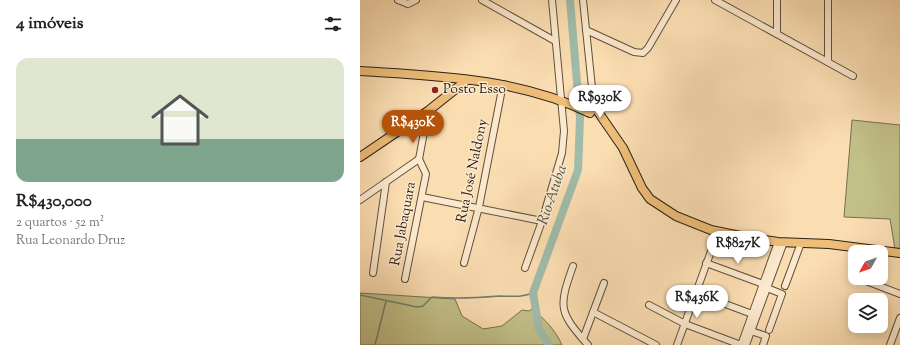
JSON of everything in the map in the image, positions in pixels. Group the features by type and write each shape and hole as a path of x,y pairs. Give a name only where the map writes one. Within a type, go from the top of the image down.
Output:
{"main road":[{"path":"360,70 503,84 540,93 572,105 589,109 604,123 623,148 642,188 650,199 676,216 707,226 718,232 781,242 830,244 900,253"},
{"path":"360,157 428,111 467,80"}],"street":[{"path":"398,0 408,4 416,0"},
{"path":"482,0 555,41"},
{"path":"525,268 542,221 562,153 564,131 563,102 555,41 552,0"},
{"path":"583,0 592,92 589,109"},
{"path":"586,30 634,52 643,53 648,48 676,0"},
{"path":"715,0 853,76"},
{"path":"777,0 777,34"},
{"path":"828,0 828,62"},
{"name":"Rua José Naldony","path":"464,263 479,207 503,84"},
{"path":"360,200 419,159 428,111"},
{"name":"Rua Jabaquara","path":"405,279 426,174 419,159"},
{"path":"373,273 386,182"},
{"path":"422,197 479,207 542,221"},
{"path":"677,345 718,232"},
{"path":"746,345 781,242"},
{"path":"785,286 801,243"},
{"path":"706,263 782,294 769,330"},
{"path":"573,266 564,291 563,306 567,319 588,345"},
{"path":"583,339 604,282"},
{"path":"876,285 900,294"},
{"path":"649,305 685,324 741,345 752,314 765,286"},
{"path":"696,293 752,314"},
{"path":"593,312 656,345"},
{"path":"890,345 900,318"},
{"path":"752,331 766,336 763,345"}],"shaded area":[{"path":"852,120 900,125 900,250 895,249 890,219 844,217"},
{"path":"360,293 455,299 462,316 483,329 502,326 522,310 529,311 532,309 549,325 562,345 360,345"}],"waterway":[{"name":"Rio Atuba","path":"549,345 539,329 533,293 578,170 580,118 570,0"},
{"path":"360,295 417,307 423,306 432,297 474,298 524,296 533,293"},
{"path":"375,345 386,301"}],"place":[{"name":"Posto Esso","path":"435,90"}]}
